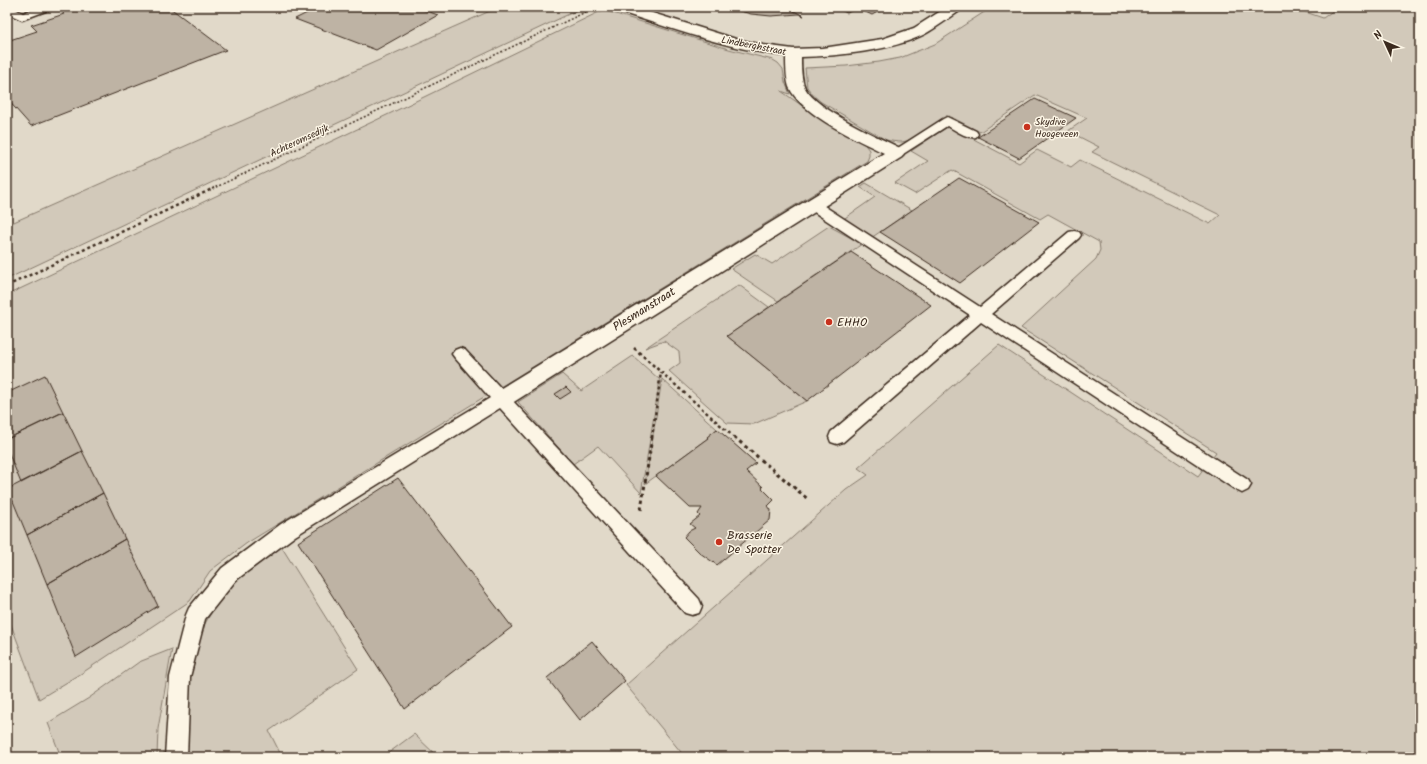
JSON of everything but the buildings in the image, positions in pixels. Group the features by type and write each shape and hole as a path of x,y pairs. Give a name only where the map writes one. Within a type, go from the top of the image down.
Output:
{"street":[{"name":"Lindberghstraat","path":"619,7 732,42 763,49 793,53 823,52 885,44 919,31 956,7"},
{"path":"793,53 796,84 803,98 817,109 896,153"},
{"name":"Plesmanstraat","path":"500,399 896,153"}],"lane":[{"path":"7,9 22,18 48,7"},
{"path":"896,153 947,121 972,134"},
{"path":"813,205 1242,485"},
{"path":"837,437 1074,235"},
{"path":"460,354 692,606"},
{"path":"176,757 180,677 196,615 229,574 288,530 500,399"}],"path":[{"name":"Achteromsedijk","path":"7,286 597,7"},
{"path":"613,329 720,425 809,500"},
{"path":"636,545 661,372"}],"shaded area":[{"path":"7,7 1420,7 1420,757 7,757"},
{"path":"499,7 584,7 7,279 7,225"},
{"path":"992,7 1291,7 1323,18 1338,7 1420,7 1420,757 685,757 626,685 846,490 868,475 858,468 999,345 1198,476 1216,452 1021,328 1096,259 1100,250 1099,242 1048,214 1040,219 952,170 915,194 895,183 928,161 911,151 949,126 1019,163 1037,150 1071,167 1080,160 1210,224 1220,215 1092,152 1099,147 1068,131 1087,118 1035,95 980,132 949,116 919,135 907,141 900,142 886,140 821,102 807,87 805,68 846,66 900,58 935,44"},
{"path":"603,10 729,49 773,60 783,69 785,82 790,94 781,91 814,114 863,142 869,150 867,161 247,543 210,571 190,601 79,675 39,699 7,614 7,295 389,114"},
{"path":"866,183 912,210 871,238 842,220 875,197 860,187"},
{"path":"829,226 862,244 778,301 731,269 755,254 772,264"},
{"path":"739,285 769,307 727,336 807,401 754,424 727,423 669,371 680,363 679,352 664,341 645,348"},
{"path":"633,356 660,380 641,493 598,446 573,464 518,402 562,374 581,391"},
{"path":"662,379 717,429 707,437 708,438 645,484"},
{"path":"281,546 358,669 269,731 282,757 183,757 187,700 196,639 221,596 246,572"},
{"path":"172,649 158,729 157,757 61,757 48,723 89,698 139,662"},
{"path":"414,734 438,757 383,757"}],"place":[{"name":"Skydive Hoogeveen","path":"1027,127"},
{"name":"EHHO","path":"829,322"},
{"name":"Brasserie De Spotter","path":"719,542"}]}
